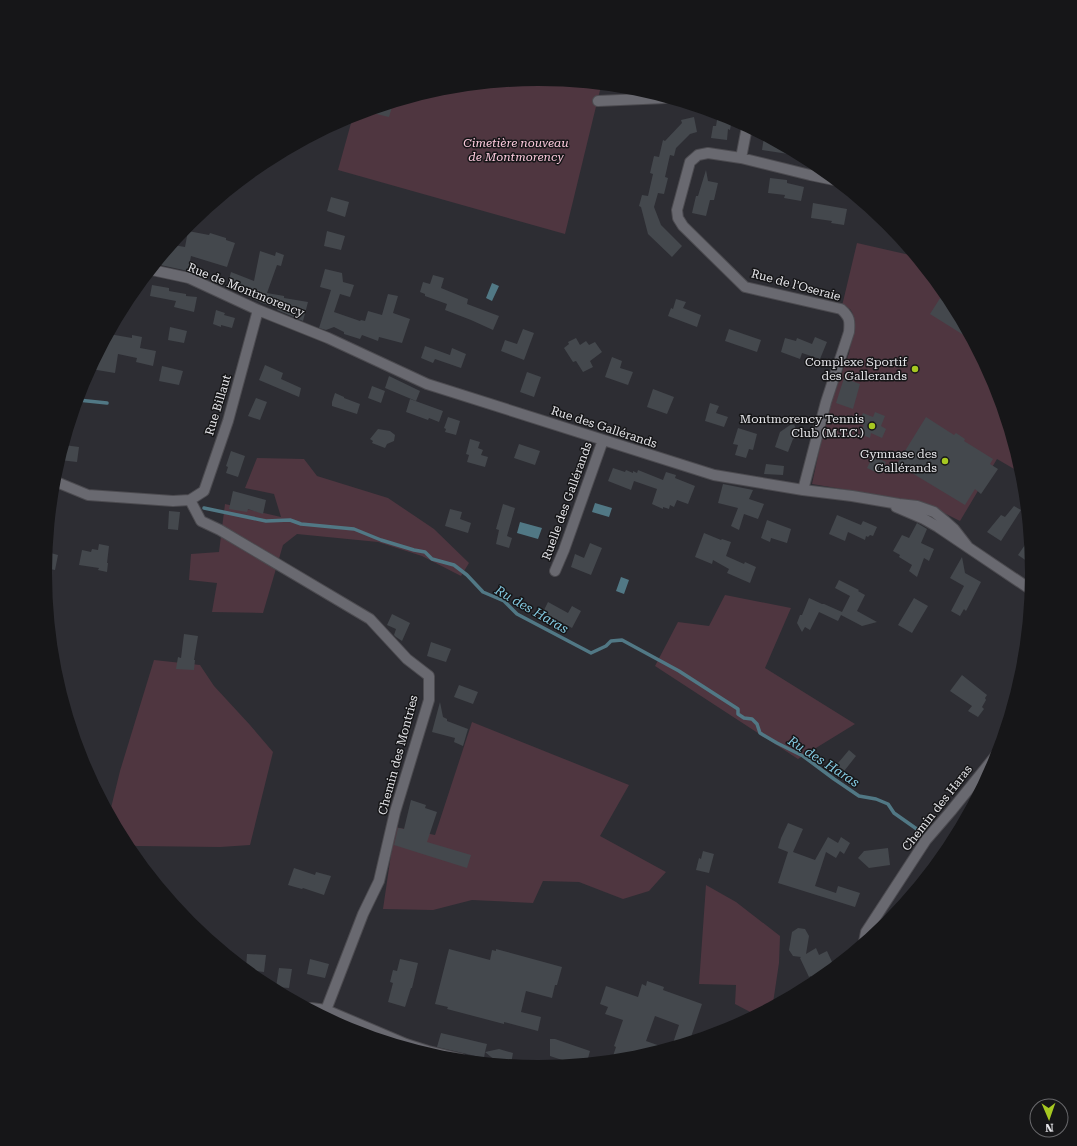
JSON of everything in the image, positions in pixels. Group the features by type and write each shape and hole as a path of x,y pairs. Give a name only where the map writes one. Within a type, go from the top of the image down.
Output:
{"street":[{"path":"598,101 646,99"},
{"path":"741,158 746,133"},
{"name":"Rue de l'Oseraie","path":"803,490 826,402 849,332 850,323 848,315 841,309 745,287 683,226 678,218 677,210 690,162 698,155 708,153 741,158 821,177"},
{"name":"Rue de Montmorency","path":"158,271 189,278 258,310 328,338"},
{"name":"Rue Billaut","path":"190,500 204,492 228,421 258,310"},
{"name":"Rue des Gallérands","path":"328,338 427,384 714,475 803,490 917,506 934,512 954,529 968,547 1025,585"},
{"name":"Ruelle des Gallérands","path":"555,571 564,550 603,440"},
{"path":"60,484 88,495 190,500"},
{"name":"Chemin des Montries","path":"190,500 201,521 220,530 370,619 407,659 429,676 429,700 395,812 379,881 363,914 326,1010"},
{"name":"Chemin des Haras","path":"873,926 926,840 982,773"},
{"path":"326,1010 383,1034"}],"green space":[{"name":"Cimetière nouveau de Montmorency","path":"538,86 600,91 565,234 338,170 351,125 382,112 444,96 475,91"},
{"name":"Complexe Sportif des Gallerands","path":"857,243 906,254 943,303 960,330 988,387 999,417 1014,469 997,459 960,521 928,505 812,484 827,414 849,353 855,322 850,309 842,306"},
{"path":"257,458 304,459 317,476 388,498 434,529 469,563 461,576 422,556 378,542 297,534 283,545 263,613 212,612 217,583 189,580 191,554 219,552 225,504 281,517 274,494 245,488"},
{"path":"725,595 791,608 765,668 855,724 798,759 655,666 678,622 709,626"},
{"path":"154,660 200,665 214,686 273,752 250,845 220,847 136,846 112,806 120,771"},
{"path":"472,722 629,785 600,836 666,872 649,891 623,899 579,882 543,881 533,903 472,900 433,910 383,909 395,827 435,835"},
{"path":"706,885 736,902 780,936 779,963 774,998 749,1011 735,1004 736,985 699,984"}],"water":[{"path":"492,283 499,286 492,301 486,298"},
{"path":"595,503 612,508 609,517 592,512"},
{"path":"520,522 542,528 538,539 517,533"},
{"path":"621,577 629,580 624,594 616,591"}],"building":[{"path":"391,109 389,117 377,114"},
{"path":"694,117 697,132 690,134 676,148 674,156 670,155 665,177 668,178 664,194 658,193 654,207 661,225 682,246 672,257 648,234 641,207 639,206 642,195 648,196 653,174 650,173 654,156 659,157 663,140 665,141 682,123 681,120"},
{"path":"717,121 731,127 730,130 728,129 727,140 711,138 713,126 716,126"},
{"path":"763,142 784,153 762,150"},
{"path":"706,170 708,181 718,183 714,200 710,200 706,216 692,213 696,196 698,196"},
{"path":"770,178 787,180 787,183 804,187 801,201 784,198 785,195 768,193"},
{"path":"331,197 349,202 345,217 327,211"},
{"path":"813,203 847,209 844,225 831,223 832,221 811,218"},
{"path":"327,231 345,236 341,250 324,246"},
{"path":"192,232 209,235 210,233 226,238 226,240 235,243 227,267 191,256 188,271 162,265 179,246 185,247 187,237"},
{"path":"260,251 275,256 276,252 284,255 281,266 277,265 267,293 284,296 284,298 308,302 303,321 277,310 278,308 262,303 227,287 231,272 254,281"},
{"path":"325,269 342,273 343,282 354,285 350,297 340,294 334,312 360,321 365,321 368,311 382,315 388,294 398,296 393,313 410,319 402,343 379,337 378,341 362,335 360,339 344,334 344,332 334,327 326,330 319,328 331,290 320,287"},
{"path":"433,275 444,278 441,288 468,299 467,304 499,316 493,330 445,310 447,304 425,296 425,294 420,292 423,282 430,284"},
{"path":"152,285 169,288 169,291 186,294 186,296 197,297 194,312 174,307 176,301 150,296"},
{"path":"676,299 686,302 683,308 701,315 697,327 668,316 671,308 673,309"},
{"path":"940,299 962,334 930,314"},
{"path":"216,310 225,313 224,315 235,318 232,328 221,325 221,327 213,324"},
{"path":"170,327 187,331 184,343 168,340"},
{"path":"523,329 534,333 524,360 501,351 505,340 517,344"},
{"path":"729,329 761,340 757,352 725,341"},
{"path":"114,335 132,338 132,335 142,337 140,348 156,351 153,366 136,362 137,358 118,354 115,373 97,370"},
{"path":"815,337 827,342 820,359 802,353 800,359 781,352 785,338 796,341 797,338 812,344"},
{"path":"576,338 580,345 586,341 589,345 595,342 602,352 590,361 593,367 583,372 576,361 573,362 564,348 569,344 568,342"},
{"path":"425,346 450,355 452,348 466,354 461,368 435,359 433,363 421,358"},
{"path":"612,357 622,361 620,368 633,372 628,385 605,377"},
{"path":"265,365 283,373 281,379 301,388 299,397 259,380"},
{"path":"162,366 183,371 179,385 159,381"},
{"path":"527,372 541,377 534,397 520,392"},
{"path":"389,376 420,391 416,401 385,388"},
{"path":"844,378 860,384 853,409 836,403"},
{"path":"372,386 385,391 381,403 368,398"},
{"path":"653,389 674,397 667,414 647,407"},
{"path":"335,393 360,404 357,414 332,406"},
{"path":"256,398 267,402 260,420 248,416"},
{"path":"410,399 443,411 439,422 429,418 428,420 406,412"},
{"path":"710,403 719,406 716,413 728,417 724,427 705,421"},
{"name":"Montmorency Tennis Club (M.T.C.)","path":"875,412 885,416 881,426 886,429 882,438 871,433 870,438 860,434 864,425 858,423 863,413 873,417"},
{"path":"448,417 460,421 456,435 445,432 446,429 444,428"},
{"name":"Gymnase des Gallérands","path":"926,417 954,435 956,433 965,439 964,441 993,459 990,464 998,469 981,494 975,489 965,505 897,464"},
{"path":"793,423 800,435 793,439 788,452 775,447 780,432"},
{"path":"738,428 757,434 753,450 749,449 746,458 735,455 738,445 733,444"},
{"path":"378,429 390,431 395,435 394,441 387,444 385,448 372,443 373,441 370,439"},
{"path":"470,439 480,442 478,448 483,450 481,455 488,457 485,467 467,462 469,455 466,454"},
{"path":"519,444 540,451 535,465 514,458"},
{"path":"69,446 79,447 77,462 65,461"},
{"path":"231,451 245,456 238,477 226,473 228,467 226,466"},
{"path":"873,456 886,462 880,474 867,468"},
{"path":"766,464 784,466 783,475 764,474"},
{"path":"613,468 625,472 626,470 633,473 633,471 637,473 638,470 663,480 666,472 676,475 675,478 695,486 688,504 677,500 674,507 670,505 669,509 663,507 663,509 652,504 657,489 634,481 631,490 608,481"},
{"path":"723,484 753,490 749,499 764,504 758,519 744,514 739,530 731,526 738,508 718,503"},
{"path":"233,491 266,500 263,514 248,509 247,512 229,509"},
{"path":"503,504 515,508 507,536 512,538 509,548 496,544 499,530 496,529"},
{"path":"1014,506 1021,510 1001,541 987,532 1001,515 1005,517"},
{"path":"450,509 462,512 460,519 471,523 468,533 445,526"},
{"path":"169,511 180,512 178,530 168,529"},
{"path":"837,515 861,525 863,521 877,527 873,536 866,536 865,540 848,532 845,541 829,534"},
{"path":"767,520 791,529 787,543 771,538 770,542 761,538"},
{"path":"917,523 927,529 921,543 934,549 929,561 924,558 917,577 909,571 912,565 899,557 900,555 893,551 902,535 909,538"},
{"path":"704,533 721,540 731,542 726,556 744,564 745,562 756,567 750,583 727,573 729,569 713,560 712,564 695,557"},
{"path":"590,543 602,548 591,575 571,567 575,554 584,558"},
{"path":"99,544 109,546 107,572 98,570 99,568 79,565 82,550 91,552 92,549 98,550"},
{"path":"1024,546 1025,560 1018,555"},
{"path":"53,554 58,555 55,570 52,569"},
{"path":"962,557 965,573 981,582 966,611 964,609 960,616 951,611 964,586 950,578"},
{"path":"839,580 859,590 858,591 865,595 857,611 877,622 862,626 841,615 838,621 819,612 810,630 805,627 802,632 797,623 809,598 842,612 850,596 835,588"},
{"path":"914,598 928,606 912,633 898,625"},
{"path":"548,602 568,613 572,606 581,611 572,628 543,612"},
{"path":"392,614 410,623 402,641 394,635 396,629 387,625"},
{"path":"184,634 198,636 194,670 176,669 178,657 181,658"},
{"path":"431,642 451,649 446,662 427,656"},
{"path":"962,675 987,695 982,707 984,709 978,717 968,711 972,706 950,691"},
{"path":"459,685 478,692 473,704 454,697"},
{"path":"440,702 443,717 447,719 447,721 468,729 463,746 454,742 455,738 432,732"},
{"path":"849,750 856,756 841,775 833,769"},
{"path":"411,800 426,805 425,808 437,812 427,842 471,855 467,868 394,845 398,828 404,829"},
{"path":"788,823 803,829 793,852 815,860 828,837 838,843 841,837 850,843 844,854 840,851 836,858 826,852 815,886 836,893 838,886 860,893 855,907 778,883 788,852 778,848"},
{"path":"888,848 890,865 869,868 858,858 864,851"},
{"path":"703,851 714,854 709,873 696,870 699,858 701,859"},
{"path":"294,868 315,875 316,872 331,876 324,895 288,885"},
{"path":"798,928 805,929 809,936 806,954 816,948 819,955 827,951 832,961 809,977 800,958 801,957 793,956 789,950 792,932"},
{"path":"449,949 490,960 492,950 496,951 496,949 562,967 552,998 526,991 521,1012 541,1017 538,1031 504,1022 504,1024 447,1009 448,1007 435,1004"},
{"path":"247,954 266,955 264,972 259,971 246,962"},
{"path":"310,959 329,964 325,978 307,974"},
{"path":"400,959 418,963 412,988 405,1007 388,1002 393,983 390,982 393,970 397,971"},
{"path":"279,968 292,969 289,988 284,988 277,983"},
{"path":"647,981 664,987 663,990 702,1004 692,1035 674,1040 679,1025 655,1016 646,1041 657,1045 614,1053 616,1047 614,1046 623,1020 605,1014 608,1007 600,1004 606,986 638,997 642,984 646,986"},
{"path":"441,1033 487,1044 484,1056 437,1047"},
{"path":"550,1039 555,1039 590,1051 589,1056 558,1059 550,1056"},
{"path":"499,1049 513,1053 512,1058 490,1056 485,1052"}],"waterway":[{"name":"Ru des Haras","path":"84,401 107,403"},
{"name":"Ru des Haras","path":"204,508 266,521 290,520 301,524 354,529 381,540 425,552 432,559 454,565 467,575 483,592 504,601 517,614 591,653 606,646 611,641 622,640 679,671 738,709 738,714 744,718 752,719 757,724 760,733 803,756 859,796 876,799 888,804 894,813 921,832"}],"place":[{"name":"Complexe Sportif des Gallerands","path":"915,369"},
{"name":"Montmorency Tennis Club (M.T.C.)","path":"872,426"},
{"name":"Gymnase des Gallérands","path":"945,461"}]}
